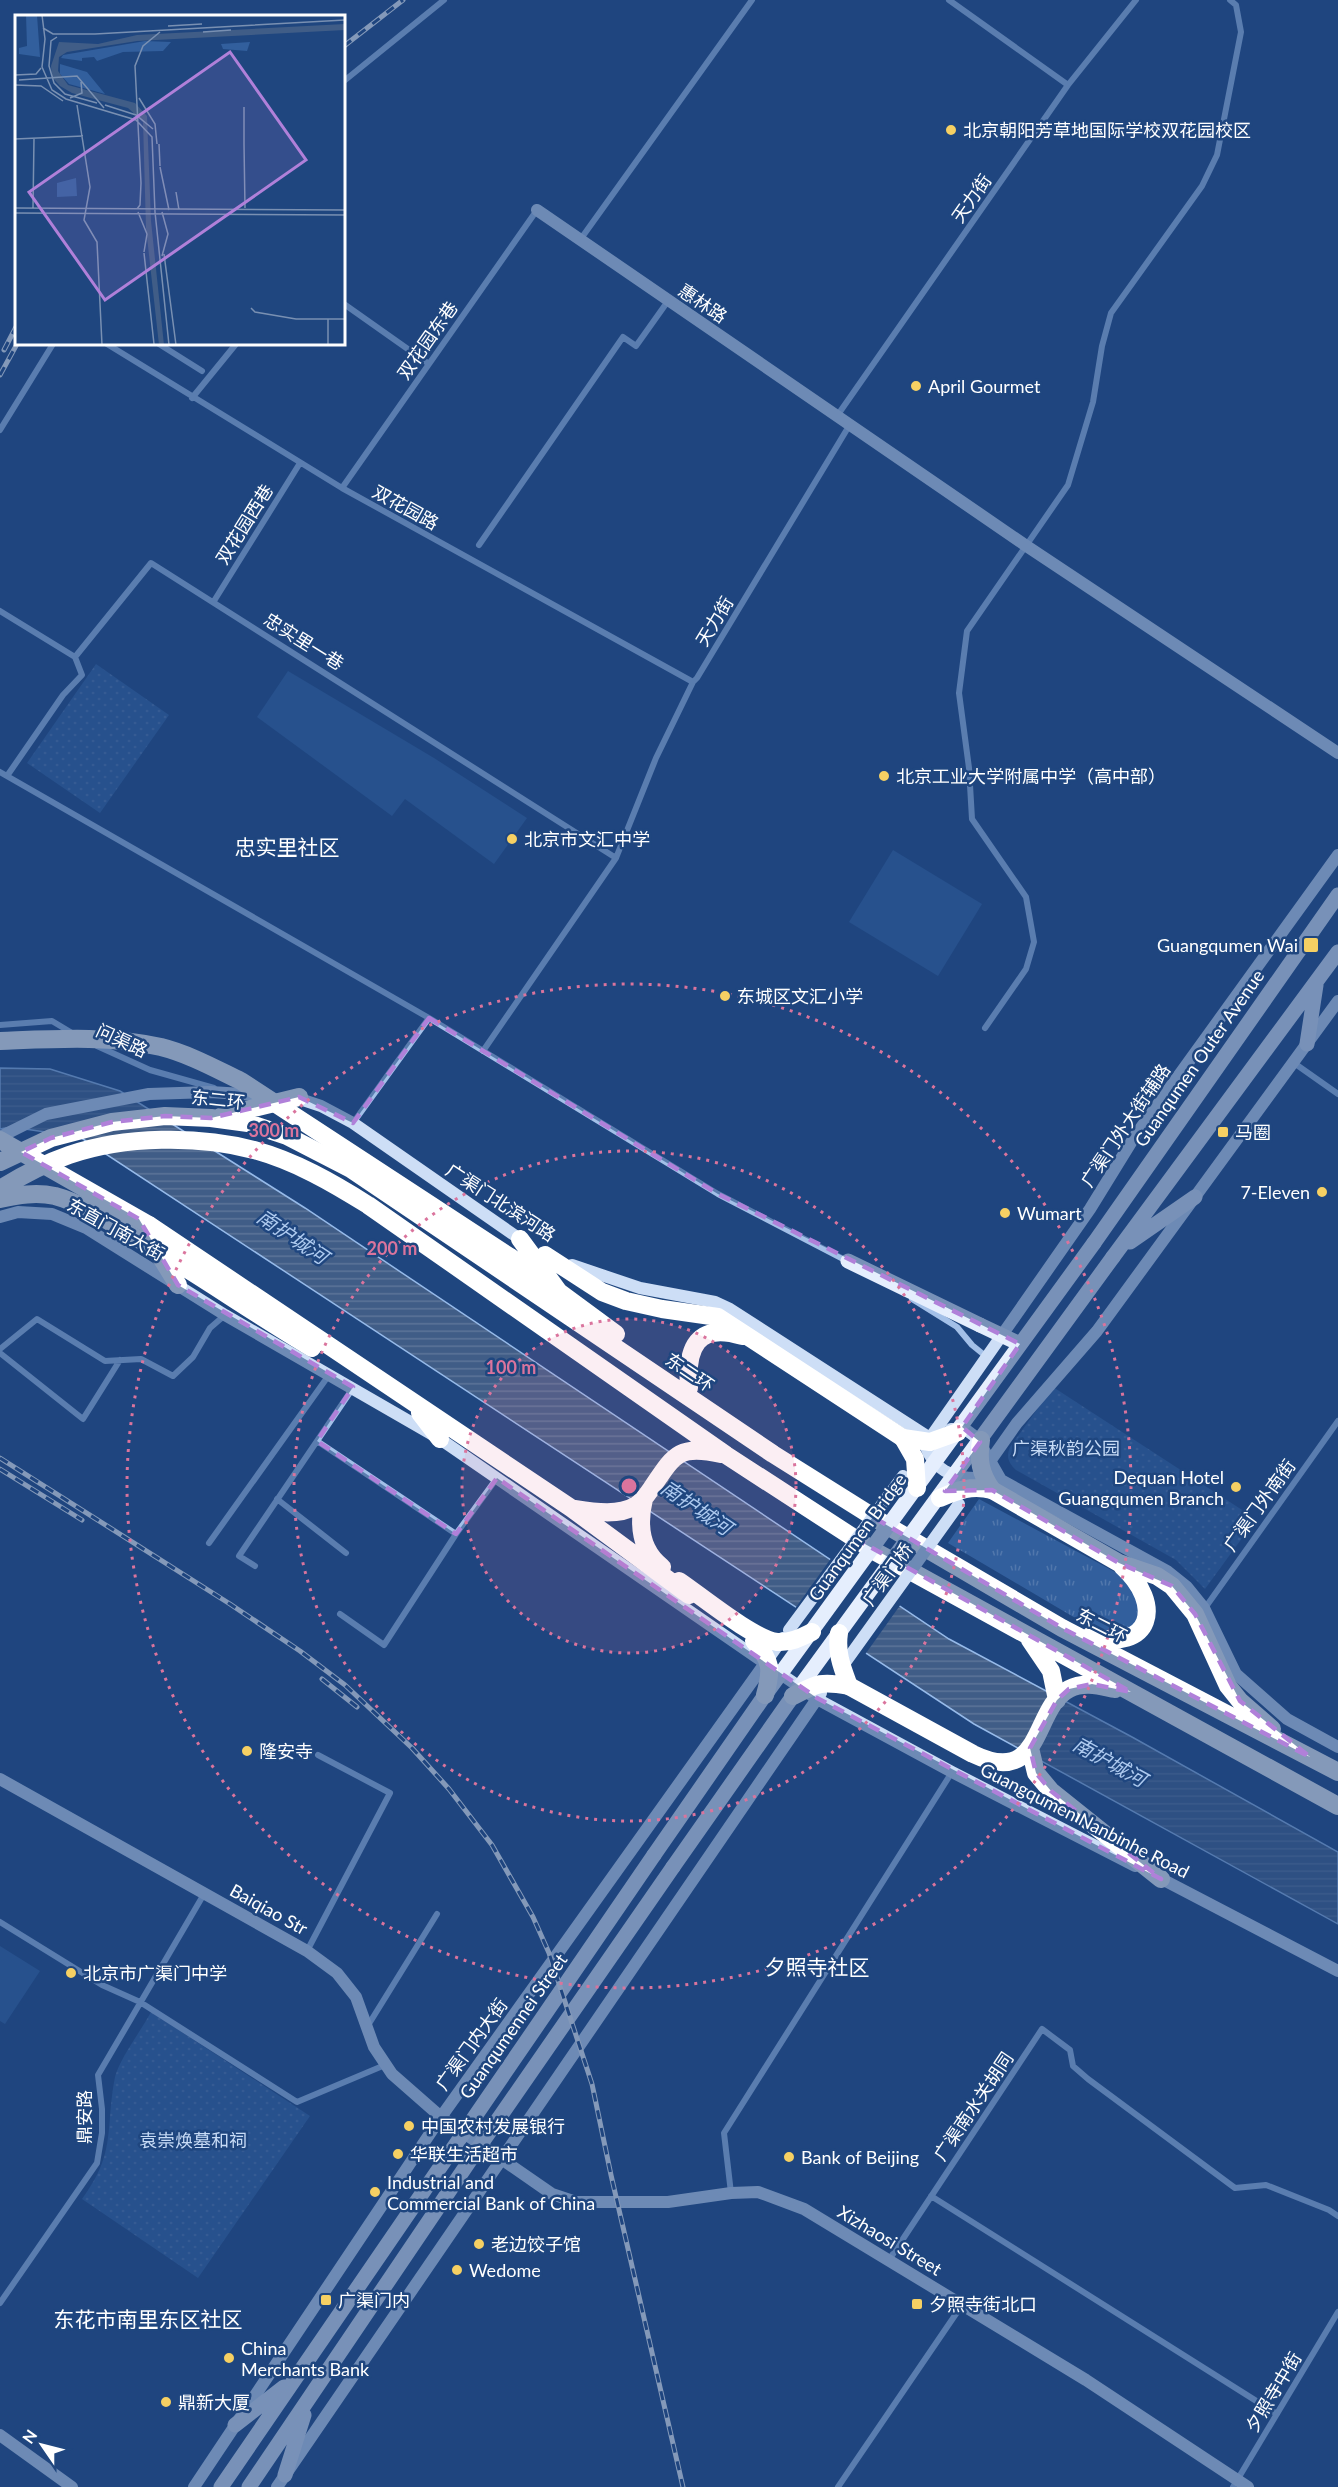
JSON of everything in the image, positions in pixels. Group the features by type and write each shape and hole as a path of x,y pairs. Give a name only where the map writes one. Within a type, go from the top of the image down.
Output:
{"highway":[{"path":"0,1041 119,1040 163,1048 241,1081 510,1257 689,1388 773,1454"},
{"path":"211,1118 298,1097"},
{"name":"东二环","path":"0,1162 51,1138 112,1122 165,1116 211,1118 248,1123 287,1136 351,1169 773,1454 891,1528 1062,1628 1338,1772"},
{"path":"0,1138 149,1225 571,1508 754,1641 769,1662 771,1675 765,1695"},
{"path":"0,1189 70,1155 123,1144 166,1139 206,1141 253,1150 293,1164 334,1183 369,1205 726,1455 892,1562 1338,1806"},
{"path":"0,1199 33,1193 76,1203 157,1249 266,1321 322,1354 360,1368"},
{"path":"520,1239 559,1292"},
{"path":"157,1249 178,1285"},
{"path":"545,1255 602,1292 626,1301 718,1317 903,1438 930,1442 958,1432"},
{"path":"689,1388 687,1367 690,1351 698,1340 707,1334 730,1332 755,1340"},
{"path":"411,1402 440,1439"},
{"path":"903,1438 915,1459 917,1488"},
{"path":"981,1440 979,1462 985,1484"},
{"path":"571,1508 595,1513 634,1507 644,1499 672,1458 690,1450 726,1455"},
{"path":"940,1498 961,1489 985,1484"},
{"path":"985,1484 1119,1563 1157,1576 1179,1593 1195,1614 1228,1686 1240,1701 1310,1757"},
{"path":"644,1499 640,1516 640,1533 656,1563 758,1635 776,1642 793,1641 812,1632"},
{"path":"1062,1628 1099,1639 1117,1641 1131,1638 1140,1630 1146,1621 1148,1607 1135,1578 1119,1563"},
{"path":"839,1633 837,1647 839,1659 849,1686"},
{"path":"1027,1636 1052,1671 1057,1700"},
{"path":"793,1696 814,1685 826,1682 849,1686 982,1759 1003,1762 1014,1760 1030,1748 1057,1700 1068,1689 1092,1684 1131,1692"},
{"path":"1030,1748 1036,1773 1051,1791 1161,1879"}],"main road":[{"name":"Guanqumen Outer Avenue","path":"1094,1243 1338,895"},
{"path":"249,2487 481,2144 793,1696 1338,952"},
{"path":"1307,1044 1316,981"},
{"path":"1117,1253 1196,1197"},
{"name":"Guanqumen Bridge","path":"654,1856 765,1695 1094,1243"},
{"path":"848,1261 1020,1344"},
{"name":"Guanqumennei Street","path":"221,2487 654,1856"},
{"path":"235,2425 295,2378"},
{"path":"281,2481 310,2398"}],"street":[{"path":"345,80 444,0"},
{"path":"580,240 752,0"},
{"path":"949,0 1068,85"},
{"name":"天力街","path":"836,416 1068,85 1136,0"},
{"path":"985,1028 1026,969 1034,942 1026,897 972,819 969,768 959,693 967,631 1068,485 1093,402 1102,346 1111,313 1202,186 1218,155 1241,32 1236,5 1230,0"},
{"name":"惠林路","path":"537,210 1025,546 1338,753"},
{"name":"双花园东巷","path":"342,488 537,210"},
{"path":"479,545 623,338 636,346 668,302"},
{"path":"345,305 429,364"},
{"path":"0,430 52,345"},
{"name":"双花园路","path":"109,345 342,488 695,680"},
{"path":"161,345 202,371"},
{"path":"192,398 235,345"},
{"name":"天力街","path":"483,1051 616,858 656,758 695,680 849,426"},
{"name":"双花园西巷","path":"214,601 300,463"},
{"name":"忠实里一巷","path":"75,657 151,562 616,858"},
{"path":"0,611 75,657 82,675 63,695 7,776"},
{"path":"0,772 429,1018 718,1194 848,1261 957,1327 972,1345 988,1358"},
{"name":"广渠门外大街辅路","path":"789,1630 988,1358 1090,1209 1135,1136 1338,855"},
{"path":"1338,1001 1097,1331 1017,1423 990,1462 985,1484 951,1475 930,1459 928,1441 954,1427 965,1429 977,1438 990,1462 1001,1480 1167,1571 1187,1587 1204,1608 1236,1674 1287,1719 1338,1747"},
{"path":"353,1123 429,1018"},
{"name":"问渠路","path":"0,1024 52,1021 92,1044 150,1070 232,1093"},
{"path":"1294,1063 1338,1094"},
{"name":"广渠门北滨河路","path":"0,1138 46,1114 148,1094 210,1092 298,1097 353,1123 545,1255 630,1285 715,1302 730,1309 928,1441"},
{"name":"东直门南大街","path":"0,1217 18,1212 34,1212 68,1219 178,1285"},
{"path":"178,1285 440,1439 765,1662"},
{"path":"120,1360 83,1419 0,1351 37,1319 105,1361 120,1360 141,1359 173,1376 193,1357 210,1328 225,1314"},
{"path":"209,1543 329,1375"},
{"path":"255,1566 239,1556 353,1387"},
{"name":"广渠门外南街","path":"1204,1608 1338,1420"},
{"path":"317,1441 456,1533"},
{"path":"340,1614 384,1645 456,1533 497,1478"},
{"name":"广渠门桥","path":"817,1698 959,1504 985,1484"},
{"path":"277,1499 346,1553"},
{"name":"广渠门内大街","path":"194,2487 441,2117 789,1630"},
{"name":"Guangqumen Nanbinhe Road","path":"765,1662 817,1698 952,1772 1338,1971"},
{"path":"281,2481 817,1698"},
{"path":"307,1951 390,1793 318,1755"},
{"path":"731,2193 724,2133 952,1772"},
{"name":"Baiqiao Str","path":"0,1779 307,1951 336,1973 356,1998 374,2047 385,2065 403,2085 441,2117 481,2144"},
{"name":"鼎安路","path":"0,2303 97,2163 102,2133 98,2075 204,1894"},
{"path":"367,2027 437,1914"},
{"path":"0,1922 102,1985 140,2001 297,2102 385,2065"},
{"name":"广渠南水关胡同","path":"889,2260 1042,2029 1070,2050 1073,2066 1088,2079 1235,2188 1266,2185 1329,2210 1338,2216"},
{"name":"Xizhaosi Street","path":"481,2144 552,2194 576,2202 668,2202 731,2193 758,2192 804,2209 1086,2380 1239,2485"},
{"path":"931,2196 1277,2414"},
{"path":"838,2487 962,2305"},
{"name":"夕照寺中街","path":"1239,2485 1277,2414 1338,2312"},
{"path":"0,2435 72,2487"}],"highlighted area":[{"path":"429,1018 718,1194 1020,1344 962,1427 980,1442 945,1491 992,1490 1119,1563 1172,1586 1195,1614 1240,1701 1310,1757 1062,1628 873,1517 856,1539 1131,1692 1092,1684 1069,1689 1057,1700 1030,1748 1036,1773 1051,1791 1161,1879 817,1698 497,1478 456,1534 317,1441 353,1387 178,1285 139,1219 21,1152 51,1138 112,1122 165,1116 211,1118 299,1097 353,1123"}],"green space":[{"path":"96,664 169,715 100,813 27,763"},
{"path":"288,671 434,758 527,818 494,864 405,799 392,816 257,717"},
{"path":"893,850 982,904 938,976 849,922"},
{"name":"广渠秋韵公园","path":"1053,1387 1256,1519 1205,1589 1176,1560 1016,1470 1011,1464 1008,1459 1010,1447"},
{"path":"979,1499 1130,1580 1141,1605 1139,1617 1135,1623 1129,1630 1099,1632 948,1543"},
{"path":"0,1946 40,1971 5,2024 0,2021"},
{"name":"袁崇焕墓和祠","path":"151,2012 310,2116 198,2278 82,2199 101,2167 105,2153 117,2070"}],"water":[{"name":"南护城河","path":"0,1068 50,1069 120,1091 305,1208 949,1639 1132,1737 1338,1852 1338,1924 974,1724 80,1137 11,1127 0,1129"}],"pier":[{"path":"832,1557 901,1604 864,1656 794,1610"}],"railway":[{"path":"345,45 403,0"},
{"path":"4,350 15,329"},
{"path":"0,375 16,345"},
{"path":"0,1458 230,1604 300,1651 345,1685 412,1748 449,1789 492,1845 533,1917 549,1953 592,2084 683,2487"},
{"path":"0,1469 82,1520"},
{"path":"322,1679 357,1707"}],"place":[{"name":"北京朝阳芳草地国际学校双花园校区","path":"951,130"},
{"name":"April Gourmet","path":"916,386"},
{"name":"北京工业大学附属中学（高中部）","path":"884,776"},
{"name":"北京市文汇中学","path":"512,839"},
{"name":"Guangqumen Wai","path":"1311,945"},
{"name":"东城区文汇小学","path":"725,996"},
{"name":"马圈","path":"1223,1132"},
{"name":"7-Eleven","path":"1322,1192"},
{"name":"Wumart","path":"1005,1213"},
{"name":"Dequan Hotel Guangqumen Branch","path":"1236,1487"},
{"name":"隆安寺","path":"247,1751"},
{"name":"北京市广渠门中学","path":"71,1973"},
{"name":"中国农村发展银行","path":"409,2126"},
{"name":"华联生活超市","path":"398,2154"},
{"name":"Bank of Beijing","path":"789,2157"},
{"name":"Industrial and Commercial Bank of China","path":"375,2192"},
{"name":"老边饺子馆","path":"479,2244"},
{"name":"Wedome","path":"457,2270"},
{"name":"广渠门内","path":"326,2300"},
{"name":"夕照寺街北口","path":"917,2304"},
{"name":"China Merchants Bank","path":"229,2358"},
{"name":"鼎新大厦","path":"166,2402"}],"district":[{"name":"忠实里社区","path":"287,846"},
{"name":"夕照寺社区","path":"817,1966"},
{"name":"东花市南里东区社区","path":"148,2318"}]}
